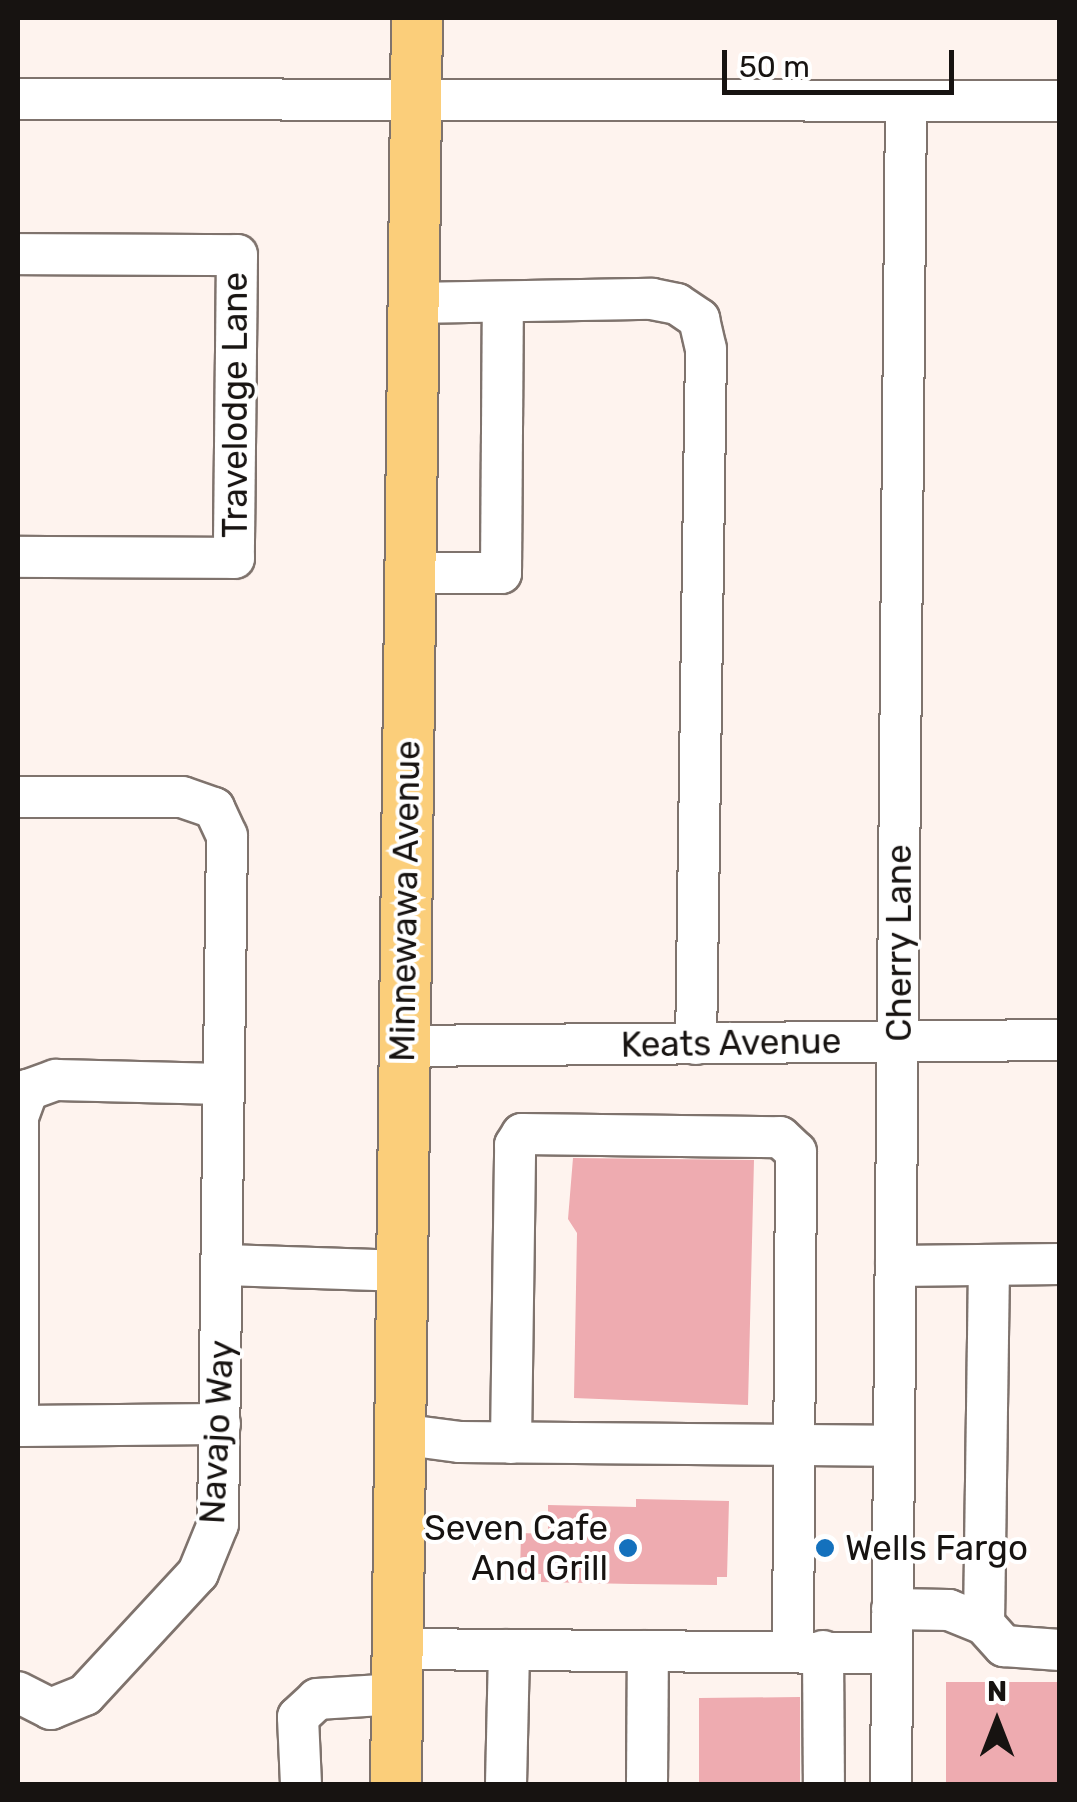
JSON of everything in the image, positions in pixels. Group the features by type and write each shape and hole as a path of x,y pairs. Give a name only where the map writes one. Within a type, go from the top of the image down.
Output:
{"main road":[{"name":"Minnewawa Avenue","path":"396,1784 402,1046 418,18"}],"street":[{"path":"18,99 1060,101"},
{"name":"Cherry Lane","path":"891,1784 906,101"},
{"name":"Travelodge Lane","path":"18,254 237,255 234,558 18,557"},
{"path":"413,303 652,299 677,304 699,319 706,348 696,1044"},
{"path":"410,573 501,573 503,302"},
{"name":"Navajo Way","path":"18,797 182,797 214,808 227,836 218,1524 198,1572 86,1695 34,1700"},
{"name":"Keats Avenue","path":"402,1046 1060,1040"},
{"path":"220,1424 18,1426 18,1117 28,1090 56,1080 223,1084"},
{"path":"511,1443 515,1145 522,1134 780,1137 796,1152 793,1448 808,1651 824,1784"},
{"path":"896,1266 1060,1264"},
{"path":"223,1265 400,1271"},
{"path":"984,1624 989,1265"},
{"path":"399,1434 511,1443 894,1446"},
{"path":"892,1608 948,1610 984,1624 1004,1646 1060,1650"},
{"path":"506,1784 509,1650"},
{"path":"301,1784 298,1717 317,1699 398,1671 509,1650 892,1653"},
{"path":"647,1784 648,1651"}],"building":[{"path":"573,1158 754,1160 748,1405 574,1398 577,1233 568,1219"},
{"path":"636,1499 729,1501 727,1577 717,1577 717,1585 631,1584 541,1582 541,1574 520,1573 521,1533 548,1534 548,1505 636,1507"},
{"path":"946,1682 1060,1682 1060,1784 946,1784"},
{"path":"800,1697 800,1784 699,1784 699,1698"}],"place":[{"name":"Seven Cafe And Grill","path":"628,1548"},
{"name":"Wells Fargo","path":"825,1548"}]}
